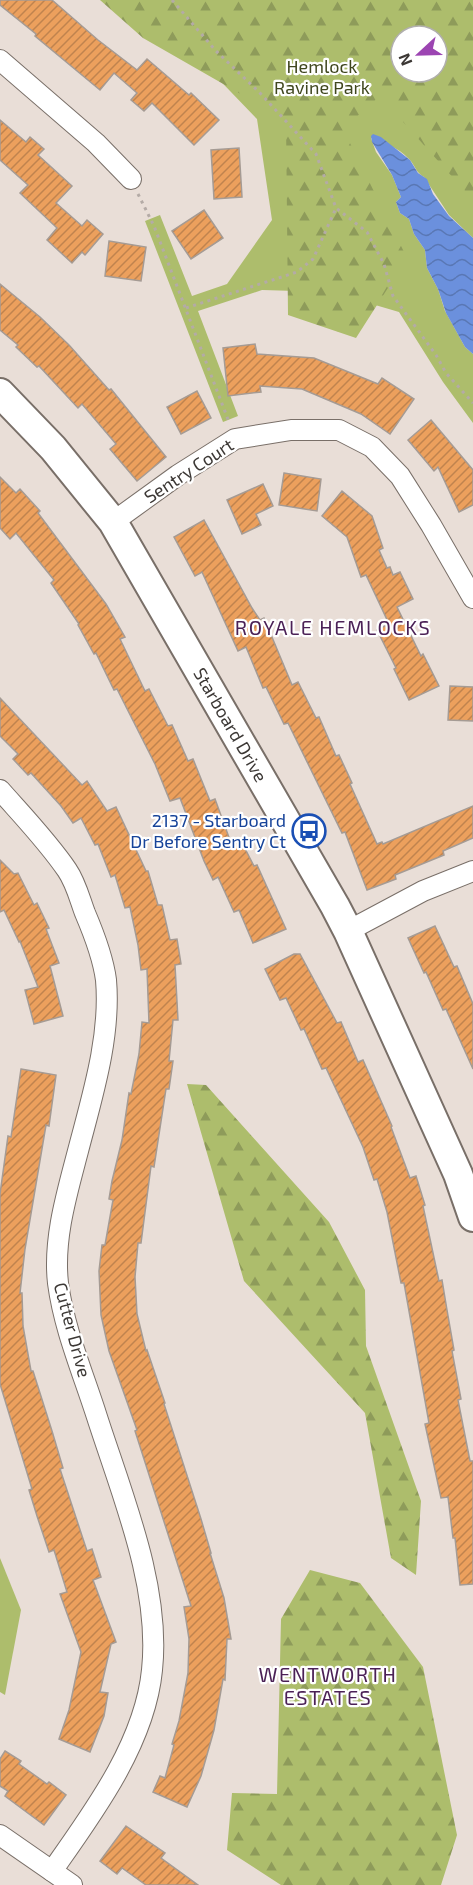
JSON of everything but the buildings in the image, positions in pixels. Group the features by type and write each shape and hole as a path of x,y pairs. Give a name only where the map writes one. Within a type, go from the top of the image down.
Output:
{"street":[{"path":"0,60 96,143 130,180"},
{"name":"Starboard Drive","path":"0,393 53,448 113,522 348,930 458,1174 473,1217"},
{"name":"Sentry Court","path":"113,522 178,475 235,439 291,430 339,430 372,447 400,476 473,597"},
{"name":"Cutter Drive","path":"0,790 69,872 96,940 105,979 105,1024 100,1058 63,1209 58,1255 58,1282 68,1328 144,1565 152,1618 152,1671 142,1714 122,1762 96,1810 52,1871"},
{"path":"348,930 423,891 473,871"},
{"path":"0,1835 72,1885"}],"path":[{"path":"172,0 216,51 260,93 316,154 336,208 367,232 384,264 393,296 436,355 446,373 473,403"},
{"path":"130,180 154,226 235,439"},
{"path":"186,308 297,272 313,259 336,208"}],"green space":[{"name":"Hemlock Ravine Park","path":"100,0 473,0 473,200 380,96 343,129 407,258 356,338 288,315 286,120 143,38"},
{"name":"Hemlock Ravine Park","path":"473,0 473,238 449,215 409,159 391,146 371,138 376,152 392,175 401,197 396,202 400,213 409,219 414,234 425,250 427,268 438,289 445,311 465,347 473,354 473,423 443,382 399,312 331,292 262,290 198,311 238,416 223,422 145,221 160,215 192,296 227,284 272,220 257,119 205,65"},
{"path":"187,1084 206,1085 329,1222 365,1290 366,1346 421,1501 416,1575 391,1558 365,1413 244,1281"},
{"path":"0,1558 21,1610 5,1695 0,1692"},
{"path":"310,1570 360,1583 423,1667 457,1835 441,1885 281,1885 227,1850 232,1793 277,1794 281,1619"}],"water":[{"path":"373,134 381,137 410,160 418,173 427,179 433,194 449,216 473,238 473,354 465,347 446,313 438,289 427,268 425,250 414,234 409,219 400,213 396,202 401,197 392,175 372,142"}],"place":[{"name":"2137 - Starboard Dr Before Sentry Ct","path":"309,831"}],"district":[{"name":"ROYALE HEMLOCKS","path":"333,628"},
{"name":"WENTWORTH ESTATES","path":"328,1686"}]}
